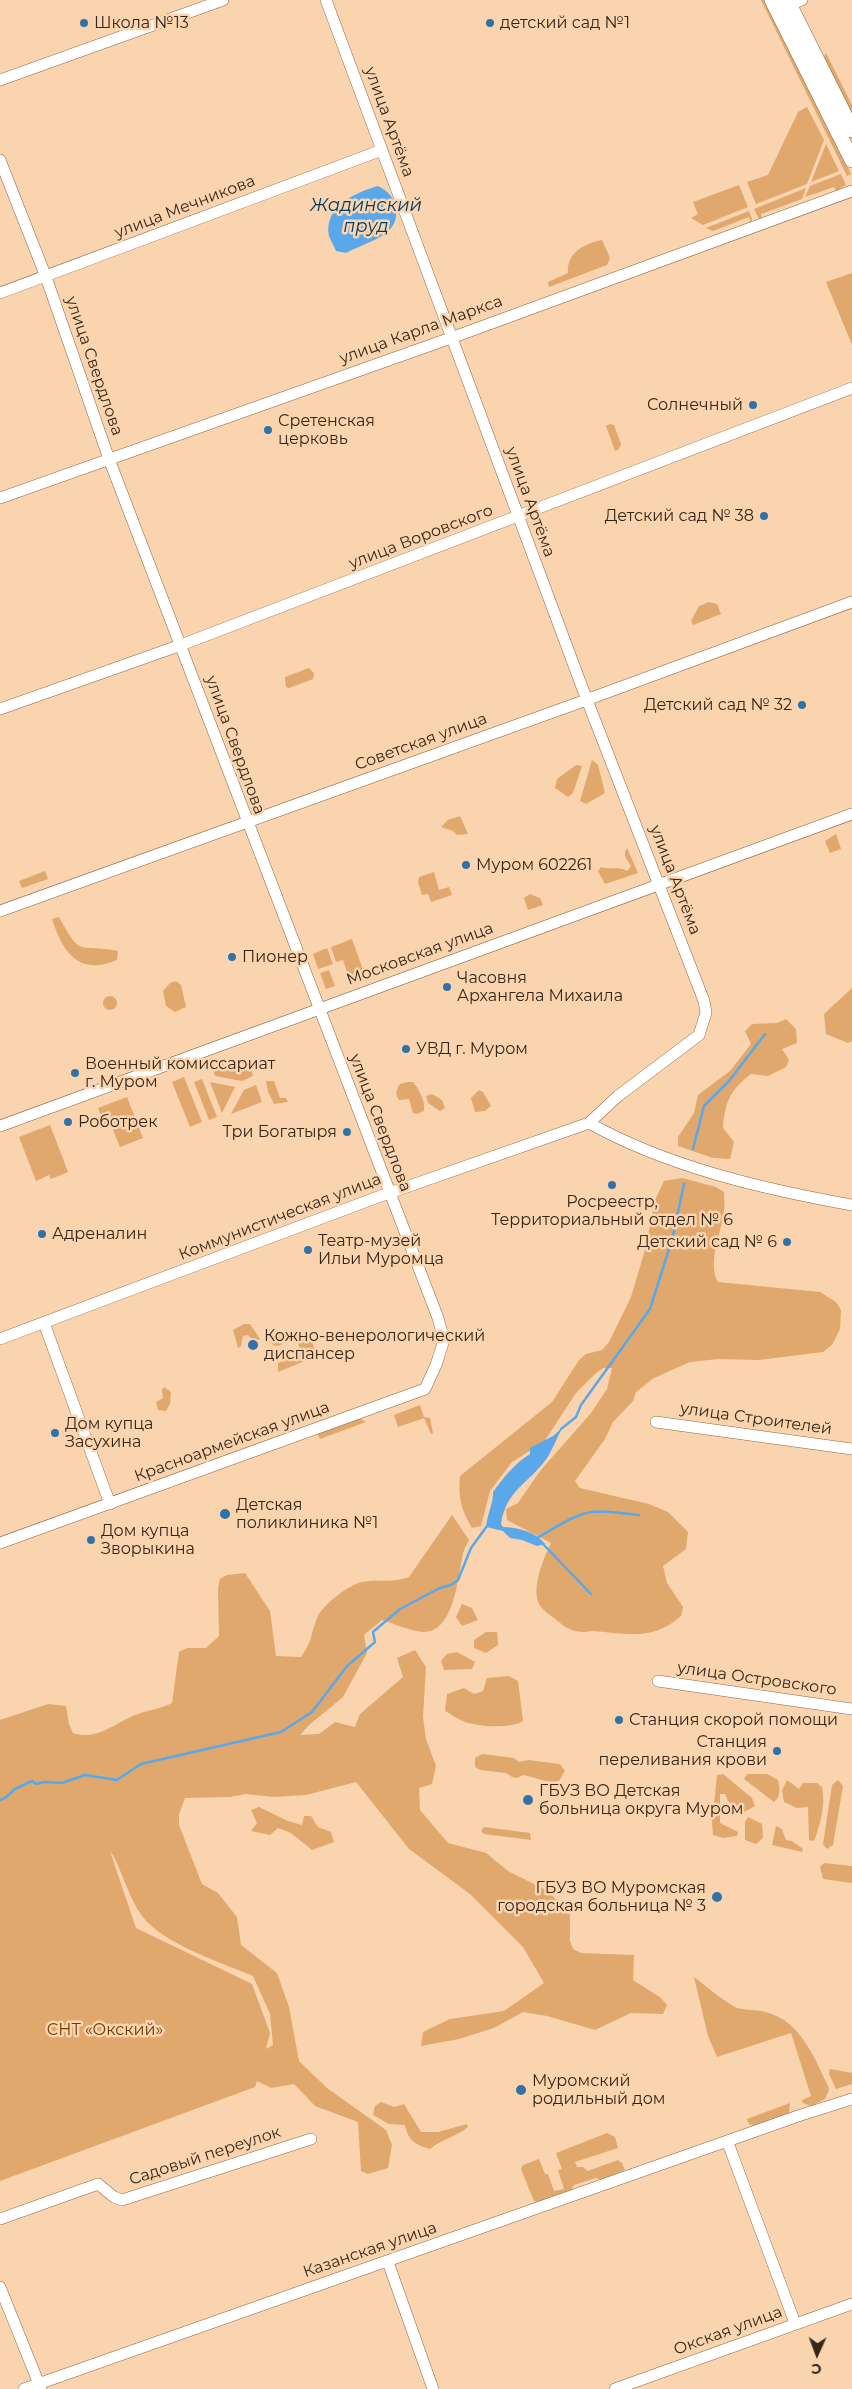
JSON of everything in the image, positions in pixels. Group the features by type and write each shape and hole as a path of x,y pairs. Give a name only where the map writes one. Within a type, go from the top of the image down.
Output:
{"main road":[{"path":"786,3 852,130"},
{"path":"786,3 852,160"}],"street":[{"path":"0,80 223,0"},
{"name":"улица Артёма","path":"326,0 518,517 704,1001 706,1014"},
{"name":"улица Мечникова","path":"0,293 382,150"},
{"name":"улица Свердлова","path":"0,160 46,277 109,459 318,1009 438,1318 444,1340"},
{"name":"улица Карла Маркса","path":"0,498 452,337 852,191"},
{"name":"улица Воровского","path":"0,709 181,645 852,388"},
{"name":"Советская улица","path":"0,911 588,700 852,602"},
{"name":"Московская улица","path":"0,1126 852,814"},
{"name":"Коммунистическая улица","path":"0,1339 389,1193 589,1122 618,1096 699,1035 706,1014"},
{"path":"589,1122 616,1138 709,1171 786,1191 852,1205"},
{"path":"44,1323 110,1504"},
{"name":"Красноармейская улица","path":"0,1544 425,1388 436,1365 444,1340"},
{"name":"улица Строителей","path":"656,1422 852,1449"},
{"name":"улица Островского","path":"658,1681 852,1709"},
{"name":"Казанская улица","path":"24,2389 40,2386 728,2143 801,2115 852,2099"},
{"name":"Садовый переулок","path":"0,2219 98,2184 114,2197 122,2200 311,2139"},
{"path":"728,2143 795,2324"},
{"path":"388,2262 433,2389"},
{"path":"0,2287 40,2386"},
{"name":"Окская улица","path":"615,2389 852,2304"}],"green space":[{"path":"761,0 766,0 851,174 847,176"},
{"path":"826,53 852,105 852,121 822,59"},
{"path":"807,107 824,140 807,184 756,204 747,182 768,175 798,112"},
{"path":"826,144 839,171 811,182"},
{"path":"841,174 846,185 836,191 834,187 805,197 810,186"},
{"path":"739,185 748,207 703,225 691,218 698,214 693,202"},
{"path":"806,188 802,199 761,214 762,219 759,219 754,209"},
{"path":"749,211 752,219 751,223 749,217 713,231 706,228"},
{"path":"602,240 610,258 607,265 549,287 548,282 568,273 570,260 578,250"},
{"path":"852,273 852,345 826,282"},
{"path":"614,425 621,444 619,449 615,451 606,426"},
{"path":"709,602 717,604 721,614 693,625 691,621 699,606"},
{"path":"309,668 314,673 313,679 289,688 286,687 285,677"},
{"path":"592,760 598,765 605,793 586,804 580,801"},
{"path":"576,765 582,766 573,793 568,797 555,788 557,779"},
{"path":"460,816 468,834 457,835 453,831 441,827 448,820"},
{"path":"836,834 841,849 830,853 825,841"},
{"path":"627,848 638,873 605,884 598,871 601,867 627,871 631,866 625,855"},
{"path":"45,871 48,879 22,888 19,881"},
{"path":"434,872 439,890 449,887 452,895 431,902 428,894 422,895 418,882 419,877"},
{"path":"530,894 540,898 543,905 528,910 524,898"},
{"path":"59,917 77,944 87,948 118,951 117,960 92,965 74,958 61,942 56,931 52,919"},
{"path":"352,939 365,975 350,980 343,960 336,962 331,947"},
{"path":"327,948 333,964 318,969 313,954"},
{"path":"329,970 335,986 326,989 320,973"},
{"path":"176,981 181,985 186,1007 175,1012 166,1006 163,991 170,983"},
{"path":"852,988 852,1041 848,1043 826,1034 824,1014"},
{"path":"107,996 113,996 117,1003 113,1010 107,1010 103,1006 103,1000"},
{"path":"786,1019 796,1029 797,1043 782,1049 789,1060 786,1067 768,1076 751,1074 733,1091 727,1104 723,1128 734,1142 730,1159 713,1158 678,1146 678,1137 694,1113 698,1095 730,1071 751,1044 745,1031 752,1024 777,1023"},
{"path":"231,1060 234,1068 249,1063 253,1076 242,1081 215,1076 212,1067"},
{"path":"184,1077 202,1122 190,1127 172,1082"},
{"path":"202,1079 217,1117 209,1120 194,1082"},
{"path":"266,1081 274,1081 280,1098 286,1098 288,1102 274,1104 268,1092"},
{"path":"210,1082 235,1087 222,1113"},
{"path":"407,1082 413,1082 418,1088 423,1100 424,1111 417,1114 413,1113 409,1099 399,1100 397,1092 399,1086"},
{"path":"256,1085 262,1102 231,1114 244,1090"},
{"path":"479,1090 483,1092 491,1106 485,1111 475,1112 471,1098"},
{"path":"432,1094 442,1100 445,1108 440,1111 428,1103 426,1096"},
{"path":"127,1097 143,1138 120,1147 111,1125 105,1127 98,1108"},
{"path":"50,1125 68,1172 51,1179 49,1175 36,1181 19,1137"},
{"path":"682,1178 716,1187 724,1192 724,1212 714,1257 715,1274 718,1282 820,1292 836,1302 841,1310 840,1329 832,1345 823,1352 759,1360 718,1359 690,1362 654,1378 636,1392 633,1401 613,1422 605,1439 575,1481 580,1488 649,1504 668,1512 688,1532 686,1549 663,1566 667,1583 683,1607 681,1616 660,1630 649,1633 627,1634 574,1631 562,1625 547,1613 541,1607 538,1600 537,1584 539,1575 551,1543 507,1520 506,1509 518,1503 540,1471 591,1413 607,1389 612,1368 603,1368 576,1393 544,1442 512,1462 490,1491 481,1526 472,1528 465,1515 459,1490 460,1476 552,1402 579,1360 586,1354 602,1350 609,1342 631,1297 645,1250 655,1200 664,1181"},
{"path":"244,1324 250,1324 260,1339 255,1343 248,1335 243,1336 241,1346 238,1348 233,1330"},
{"path":"274,1332 280,1332 284,1339 280,1346 274,1346 270,1342 270,1336"},
{"path":"302,1332 310,1335 317,1356 278,1372 278,1363 293,1357 300,1350 296,1335"},
{"path":"164,1387 171,1392 170,1404 166,1411 158,1410 156,1402 163,1398 162,1390"},
{"path":"420,1405 424,1417 430,1418 433,1433 431,1434 424,1418 398,1427 394,1415"},
{"path":"359,1418 366,1422 320,1439 317,1433"},
{"name":"СНТ «Окский»","path":"452,1515 469,1540 463,1552 453,1601 442,1623 434,1630 423,1632 382,1620 364,1635 367,1653 343,1697 309,1725 300,1735 319,1734 335,1722 355,1727 360,1714 403,1677 397,1658 415,1650 426,1667 423,1717 426,1739 436,1766 432,1784 419,1788 420,1810 448,1843 486,1853 508,1871 548,1891 570,1915 570,1941 573,1949 581,1953 634,1955 633,1980 661,1998 667,2005 663,2014 631,2013 595,2030 547,2016 523,2012 494,2028 459,2039 421,2046 423,2032 450,2019 504,2011 544,1983 523,1947 470,1894 409,1849 356,1782 306,1795 274,1797 245,1794 230,1797 185,1798 179,1814 179,1825 202,1884 218,1893 237,1917 241,1945 277,1973 289,2007 299,2061 327,2088 386,2130 392,2145 388,2168 368,2174 361,2171 358,2122 315,2106 294,2084 271,2088 257,2081 255,2087 0,2181 0,1720 48,1704 66,1706 69,1724 73,1733 90,1735 106,1730 135,1715 172,1703 179,1652 187,1648 206,1648 219,1636 218,1588 220,1579 227,1575 245,1573 270,1611 276,1656 301,1657 309,1642 317,1618 336,1596 362,1582 398,1580 409,1577","holes":["110,1851 134,1903 151,1926 178,1944 253,1976 270,2014 273,2045 266,2049 270,2033 252,1984 136,1928"]},
{"path":"462,1604 472,1608 478,1620 462,1626 456,1617"},
{"path":"486,1632 497,1632 498,1645 486,1653 474,1648 474,1640"},
{"path":"457,1652 475,1662 472,1669 444,1670 441,1661 447,1654"},
{"path":"509,1676 518,1681 523,1721 518,1724 485,1726 463,1721 445,1711 447,1694 464,1688 474,1694 483,1691 487,1678"},
{"path":"482,1754 514,1758 519,1762 528,1760 560,1764 565,1771 559,1781 554,1782 523,1775 517,1778 512,1777 506,1773 480,1770 475,1767 475,1758"},
{"path":"723,1774 752,1798 755,1806 741,1814 728,1801 725,1794 720,1794 720,1823 738,1832 737,1836 723,1838 713,1835 712,1823 717,1775"},
{"path":"747,1774 767,1774 778,1780 779,1792 776,1800 774,1802 744,1779"},
{"path":"787,1780 799,1789 803,1783 817,1783 822,1787 823,1807 814,1841 809,1840 808,1807 797,1808 784,1802 782,1790"},
{"path":"838,1780 843,1786 833,1845 827,1849 823,1844 832,1785"},
{"path":"259,1807 288,1821 302,1825 304,1816 311,1816 318,1827 331,1832 334,1842 312,1850 291,1833 278,1828 270,1835 251,1831 257,1823 251,1810"},
{"path":"748,1817 762,1824 763,1838 756,1844 745,1840 745,1822"},
{"path":"776,1826 782,1829 786,1840 792,1841 803,1849 802,1852 772,1845"},
{"path":"484,1827 530,1833 531,1840 484,1834 481,1831"},
{"path":"824,1863 852,1866 852,1883 823,1879 820,1867"},
{"path":"694,1977 735,2007 777,2016 797,2031 811,2052 828,2086 829,2090 825,2099 811,2106 803,2103 802,2100 811,2096 791,2033 717,2057 708,2036"},
{"path":"830,2069 852,2073 852,2084 836,2089 829,2074"},
{"path":"381,2102 394,2107 404,2104 421,2132 438,2132 467,2124 468,2127 430,2149 413,2142 408,2135 405,2125 389,2124 373,2115 375,2106"},
{"path":"790,2103 789,2113 754,2126 749,2124 747,2119"},
{"path":"607,2133 615,2137 618,2148 575,2162 577,2167 583,2167 588,2171 618,2160 622,2163 625,2170 602,2180 596,2178 574,2185 570,2192 538,2202 534,2201 521,2169 523,2165 539,2159 545,2174 548,2174 554,2191 564,2189 558,2170 562,2169 556,2153"}],"water":[{"name":"Жадинский пруд","path":"378,186 388,192 394,201 396,218 393,226 380,237 346,253 336,251 329,236 328,226 336,209 343,202 360,192"},
{"path":"563,1427 547,1458 513,1494 504,1512 501,1524 503,1527 520,1529 531,1533 545,1544 537,1546 510,1538 503,1531 486,1527 493,1492 501,1481 514,1466 530,1454 530,1448 553,1436"}],"waterway":[{"path":"693,1149 704,1106 729,1081 765,1034"},
{"path":"561,1429 576,1417 581,1405 650,1309 672,1240 684,1184"},
{"path":"537,1538 583,1514 618,1512 639,1515"},
{"path":"0,1800 15,1789 32,1781 36,1784 44,1782 62,1783 85,1775 117,1780 141,1764 281,1732 312,1712 347,1666 375,1642 373,1632 400,1609 458,1580 471,1548 487,1526"},
{"path":"542,1543 591,1594"}],"place":[{"name":"Школа №13","path":"84,23"},
{"name":"детский сад №1","path":"490,23"},
{"name":"Солнечный","path":"753,405"},
{"name":"Сретенская церковь","path":"268,430"},
{"name":"Детский сад № 38","path":"764,516"},
{"name":"Детский сад № 32","path":"802,705"},
{"name":"Муром 602261","path":"466,865"},
{"name":"Пионер","path":"232,957"},
{"name":"Часовня Архангела Михаила","path":"447,987"},
{"name":"УВД г. Муром","path":"406,1049"},
{"name":"Военный комиссариат г. Муром","path":"75,1073"},
{"name":"Роботрек","path":"68,1122"},
{"name":"Три Богатыря","path":"347,1132"},
{"name":"Росреестр, Территориальный отдел № 6","path":"612,1185"},
{"name":"Адреналин","path":"42,1234"},
{"name":"Детский сад № 6","path":"787,1242"},
{"name":"Театр-музей Ильи Муромца","path":"308,1250"},
{"name":"Кожно-венерологический диспансер","path":"253,1345"},
{"name":"Дом купца Засухина","path":"55,1433"},
{"name":"Детская поликлиника №1","path":"225,1514"},
{"name":"Дом купца Зворыкина","path":"91,1540"},
{"name":"Станция скорой помощи","path":"619,1720"},
{"name":"Станция переливания крови","path":"777,1751"},
{"name":"ГБУЗ ВО Детская больница округа Муром","path":"528,1800"},
{"name":"ГБУЗ ВО Муромская городская больница № 3","path":"717,1897"},
{"name":"Муромский родильный дом","path":"521,2090"}]}
